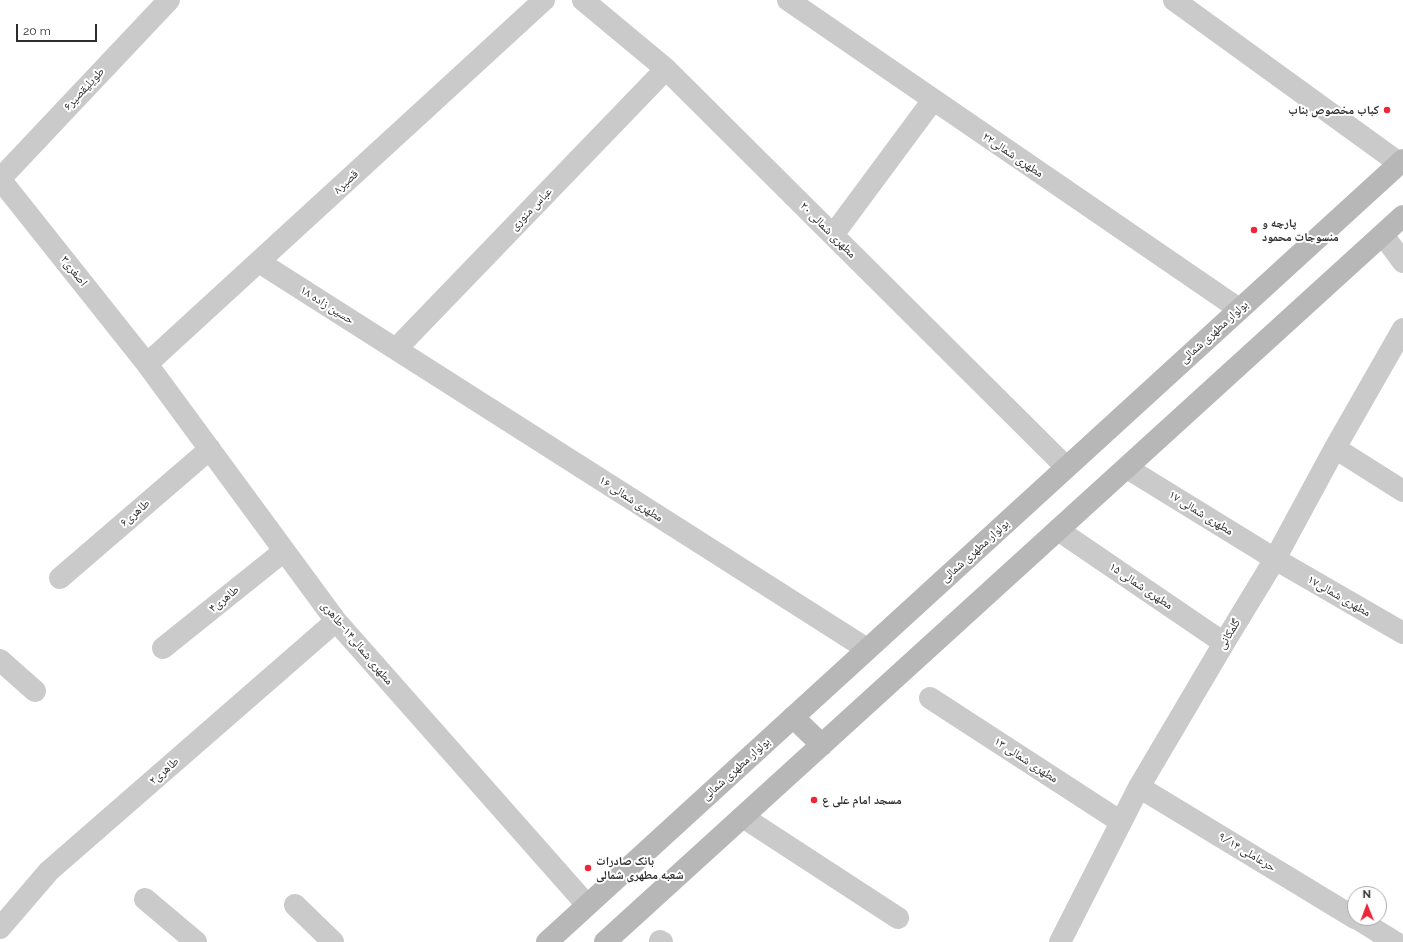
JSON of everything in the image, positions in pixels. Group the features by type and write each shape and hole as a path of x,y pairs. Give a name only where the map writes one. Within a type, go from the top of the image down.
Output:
{"main road":[{"name":"بولوار مطهری شمالی","path":"546,942 1401,162"},
{"path":"605,942 1403,216"},
{"path":"793,717 822,745"}],"street":[{"name":"طویلیقصیر۶","path":"2,186 169,0"},
{"name":"قصیر۸","path":"147,364 544,0"},
{"name":"مطهری شمالی ۲۰","path":"583,0 666,69 1066,467"},
{"name":"مطهری شمالی۲۲","path":"788,0 1239,309"},
{"path":"1174,0 1401,162"},
{"name":"عباس منوری","path":"396,349 666,69"},
{"path":"832,235 933,100"},
{"name":"اصغری۳","path":"2,186 147,364"},
{"path":"1383,235 1403,262"},
{"name":"حسین زاده ۱۸","path":"259,262 396,349"},
{"name":"گلمکانی","path":"1060,942 1139,787 1275,560 1335,448 1403,329"},
{"name":"مطهری شمالی ۱۶","path":"396,349 867,649"},
{"name":"مطهری شمالی۱۴-طاهری","path":"147,364 336,621 587,905"},
{"path":"1335,448 1403,491"},
{"name":"طاهری۶","path":"60,578 210,449"},
{"name":"مطهری شمالی ۱۷","path":"1126,468 1275,560"},
{"name":"مطهری شمالی ۱۵","path":"1058,530 1224,643"},
{"name":"طاهری۴","path":"163,648 284,551"},
{"name":"مطهری شمالی۱۷","path":"1275,560 1403,633"},
{"name":"طاهری۲","path":"0,928 49,871 336,621"},
{"path":"0,660 35,691"},
{"name":"مطهری شمالی ۱۳","path":"930,698 1121,822"},
{"name":"حرعاملی ۹/۱۴","path":"1139,787 1347,913"},
{"path":"743,817 898,918"},
{"path":"145,899 196,942"},
{"path":"295,905 333,942"},
{"name":"حرعاملی ۹/۱۴","path":"1368,926 1395,942"}],"place":[{"name":"كباب مخصوص بناب","path":"1387,110"},
{"name":"پارچه و منسوجات محمود","path":"1254,230"},
{"name":"مسجد امام علی ع","path":"814,800"},
{"name":"بانک صادرات شعبه مطهری شمالی","path":"588,868"}]}
